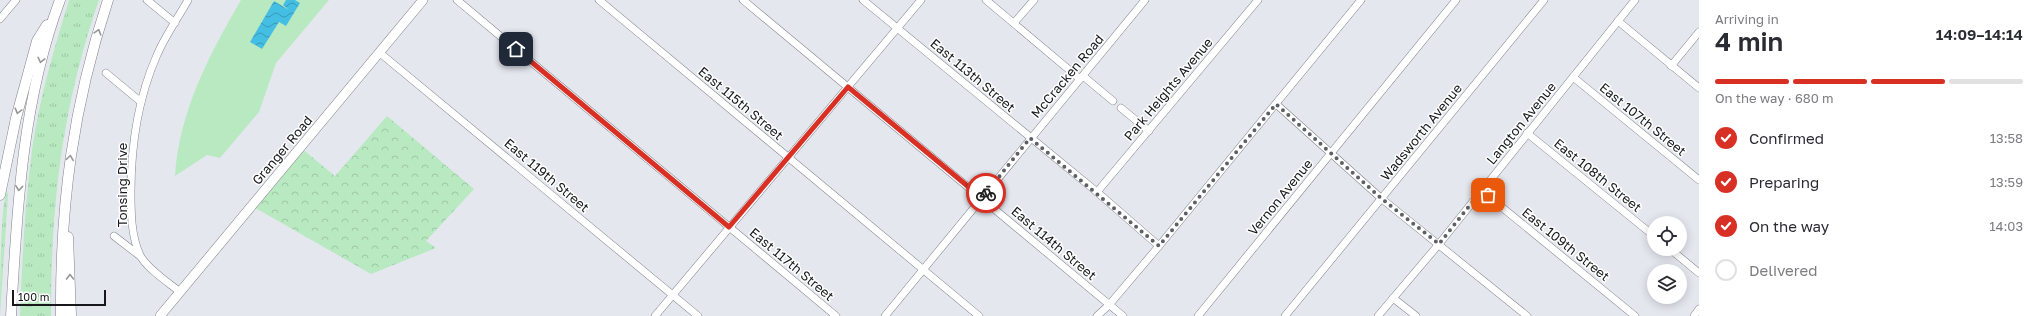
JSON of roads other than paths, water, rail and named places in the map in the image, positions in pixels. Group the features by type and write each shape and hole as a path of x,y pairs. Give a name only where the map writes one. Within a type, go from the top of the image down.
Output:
{"highway":[{"path":"61,316 65,197 78,108 86,72 108,0"},
{"path":"0,195 16,118 38,41 58,5"},
{"path":"11,316 16,218 23,150 42,58 58,5"},
{"path":"65,197 71,316"}],"main road":[{"name":"Granger Road","path":"160,316 423,0"}],"street":[{"path":"0,19 16,0"},
{"path":"147,0 175,23"},
{"name":"Tonsing Drive","path":"180,292 154,271 140,256 133,230 131,169 134,135 141,102 157,55 188,0"},
{"name":"East 117th Street","path":"457,0 836,316"},
{"name":"East 115th Street","path":"599,0 979,316"},
{"name":"East 114th Street","path":"743,0 1123,316"},
{"name":"East 113th Street","path":"863,0 1097,192 1159,246"},
{"path":"655,316 921,0"},
{"path":"986,0 1113,101"},
{"path":"1014,23 1034,0"},
{"name":"McCracken Road","path":"885,316 1030,138 1146,0"},
{"name":"Park Heights Avenue","path":"1097,192 1258,0"},
{"path":"1097,316 1110,305 1361,0"},
{"name":"Vernon Avenue","path":"1198,316 1456,0"},
{"name":"Wadsworth Avenue","path":"1285,316 1544,0"},
{"name":"Langton Avenue","path":"1378,316 1439,244 1635,0"},
{"path":"1618,21 1699,88"},
{"path":"1671,66 1699,32"},
{"name":"East 119th Street","path":"380,53 698,316"},
{"path":"106,73 141,102"},
{"name":"East 107th Street","path":"1573,77 1699,180"},
{"path":"1276,104 1382,199 1528,316"},
{"path":"1121,108 1149,131"},
{"name":"East 108th Street","path":"1527,133 1647,230"},
{"name":"East 109th Street","path":"1482,190 1635,316"},
{"path":"114,236 140,256"},
{"path":"1678,256 1699,273"},
{"path":"1393,298 1416,316"},
{"path":"1694,316 1699,310"}],"water":[{"path":"286,0 295,0 300,3 286,26 279,22 262,49 250,42 274,1 289,10 283,5"}]}
